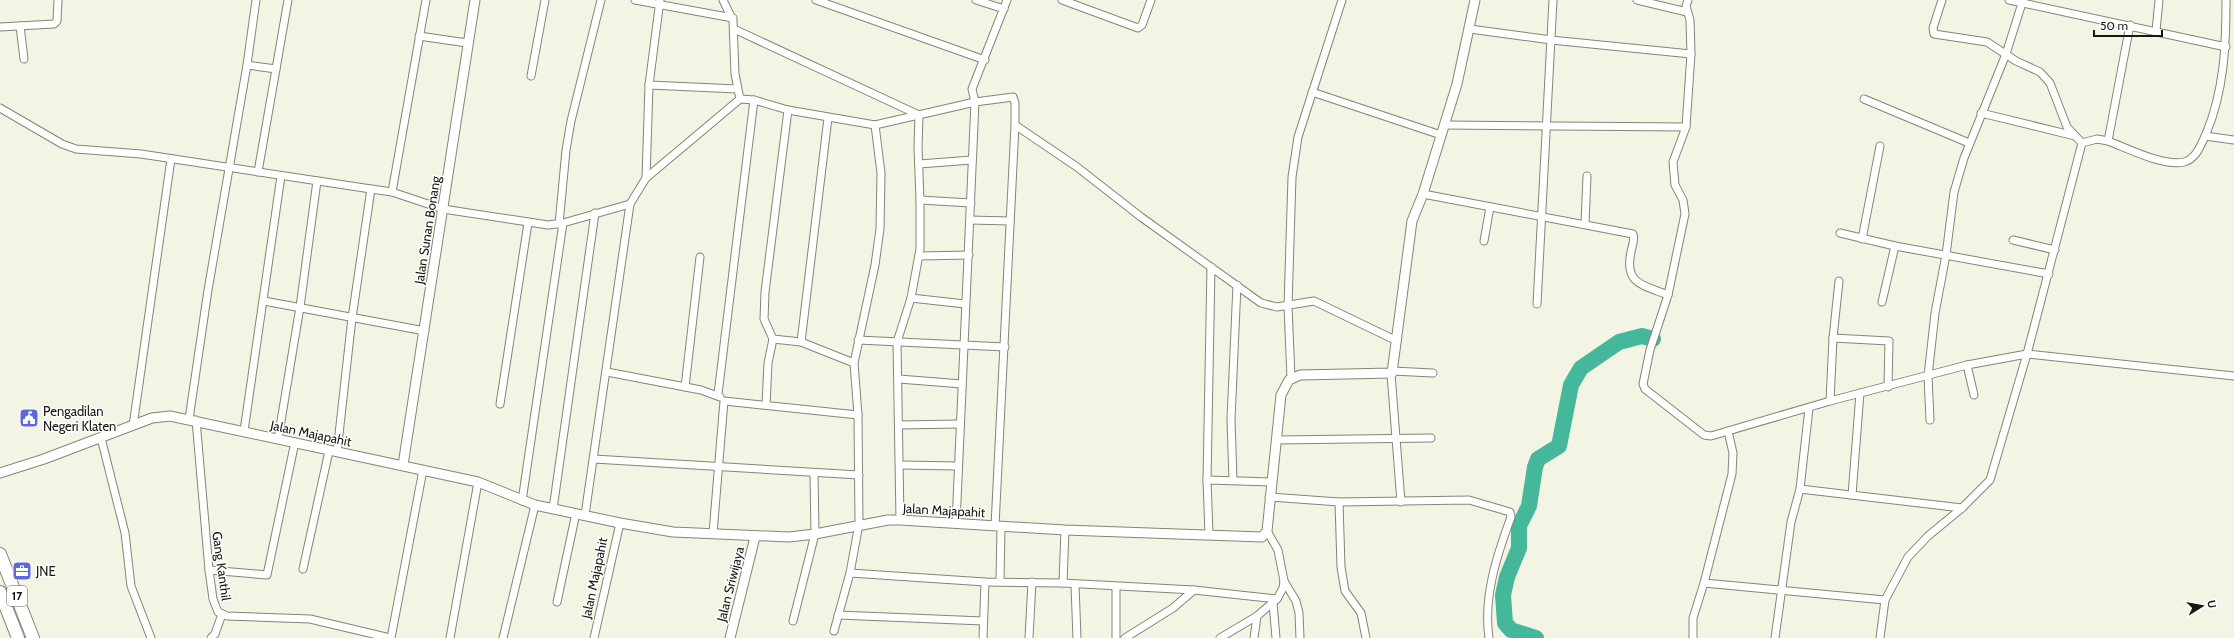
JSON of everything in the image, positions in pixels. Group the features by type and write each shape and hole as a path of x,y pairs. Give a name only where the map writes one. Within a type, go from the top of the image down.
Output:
{"highway":[{"name":"17","path":"0,554 33,638"},
{"name":"17","path":"0,592 18,638"}],"street":[{"path":"0,27 54,24 57,21 58,0"},
{"name":"Gang Kanthil","path":"256,0 247,65 228,168 193,419 209,570 215,607 222,614 310,619 366,636 391,638"},
{"path":"258,172 288,0"},
{"path":"392,192 426,0"},
{"name":"Jalan Sunan Bonang","path":"404,465 467,43 475,0"},
{"path":"531,76 545,0"},
{"path":"522,501 561,224 566,150 571,121 601,0"},
{"path":"635,0 659,3 733,18"},
{"path":"723,0 733,18 737,89 740,99"},
{"path":"816,0 985,60"},
{"path":"976,0 1004,10"},
{"path":"956,523 957,466 975,102 972,89 985,60 1007,0"},
{"path":"1062,0 1138,28 1142,25 1151,0"},
{"path":"1292,378 1288,306 1292,177 1298,137 1342,0"},
{"path":"1401,502 1392,372 1410,229 1445,125 1476,0"},
{"path":"1537,304 1543,216 1545,126 1553,0"},
{"path":"1637,0 1687,12"},
{"path":"1688,0 1687,12 1690,20 1691,54 1686,127 1673,162 1675,184 1683,200 1684,214 1668,295 1659,327 1650,350 1643,384 1649,394 1704,435 1711,436 1830,401 1888,387 1967,365 2027,354 2234,376"},
{"path":"1942,0 1933,28 1934,34 1979,40 2016,61 2031,66 2046,77 2068,127 2082,143"},
{"path":"2009,0 2023,1 2226,46"},
{"path":"2156,31 2159,0"},
{"path":"2082,143 2097,139 2108,141 2149,156 2178,162 2191,159 2198,151 2205,136 2220,91 2226,46 2226,0"},
{"path":"1930,420 1928,376 1935,313 1946,255 1954,192 1969,143 2006,54 2023,1"},
{"path":"646,178 649,85 659,3"},
{"path":"2108,141 2130,25"},
{"path":"20,26 24,59"},
{"path":"734,29 919,115"},
{"path":"1470,29 1551,40 1691,54"},
{"path":"419,36 467,43"},
{"path":"247,65 276,69"},
{"path":"649,85 737,89"},
{"path":"1312,92 1441,134"},
{"path":"557,602 594,459 630,204 646,178 740,99 754,100 788,110 828,118 875,125 975,102 1013,97 1015,103 1015,125 998,526 1000,581"},
{"path":"1864,99 1969,143"},
{"path":"718,394 754,100"},
{"path":"0,108 70,147 171,159 392,192 443,209 528,223 561,224 630,204"},
{"path":"766,405 768,363 773,339 763,315 788,110"},
{"path":"1981,113 2075,136"},
{"path":"900,520 899,380 897,342 911,298 919,256 919,115"},
{"path":"801,342 828,118"},
{"path":"834,631 850,573 859,524 858,415 854,363 875,266 880,228 881,173 875,125"},
{"path":"1015,125 1077,167 1141,217 1261,303 1277,307 1314,301 1397,341"},
{"path":"1445,125 1686,127"},
{"path":"2205,136 2234,140"},
{"path":"1880,638 1886,600 1903,566 1915,549 1962,508 1990,480 2049,274 2082,143"},
{"path":"1862,239 1880,146"},
{"path":"133,426 171,159"},
{"path":"919,164 972,160"},
{"path":"244,431 281,176"},
{"path":"1585,223 1586,176"},
{"path":"278,439 300,307 317,181"},
{"path":"303,569 333,452 371,189"},
{"path":"1423,194 1585,223 1633,234 1634,237 1630,258 1630,275 1633,279 1668,295"},
{"path":"920,200 971,203"},
{"path":"1484,241 1490,207"},
{"path":"553,509 595,213"},
{"path":"970,220 1010,221"},
{"path":"500,404 528,223"},
{"path":"1840,233 1895,246 2049,274"},
{"path":"2013,240 2055,250"},
{"path":"1882,302 1895,246"},
{"path":"919,256 968,256"},
{"path":"685,387 700,257"},
{"path":"1209,534 1207,480 1211,267"},
{"path":"1830,401 1832,338 1839,281"},
{"path":"1233,480 1231,419 1237,285"},
{"path":"911,298 966,304"},
{"path":"264,301 425,331"},
{"path":"1832,338 1889,341 1888,387"},
{"path":"773,339 801,342 854,363"},
{"path":"858,340 1005,347"},
{"path":"1967,365 1974,395"},
{"path":"607,372 718,394 724,402 713,533"},
{"path":"1220,638 1257,616 1275,601 1283,588 1284,581 1278,550 1267,531 1269,497 1281,395 1286,384 1292,378 1300,375 1392,372 1433,373"},
{"path":"899,380 962,384"},
{"path":"1852,495 1860,394"},
{"path":"724,402 858,415"},
{"path":"1775,638 1791,522 1800,489 1809,408"},
{"name":"Jalan Majapahit","path":"0,473 160,416 193,419 333,452 404,465 478,482 535,505 620,523 673,532 713,533 756,537 815,534 859,524 900,520 1065,530 1262,537 1267,531"},
{"path":"899,424 959,424"},
{"path":"1693,638 1693,618 1704,583 1732,474 1733,453 1728,431"},
{"path":"101,438 125,533 130,586 151,638"},
{"path":"1276,440 1431,438"},
{"path":"209,570 267,575 295,442"},
{"path":"594,459 718,468 859,475"},
{"path":"900,465 957,466"},
{"path":"391,638 424,470"},
{"path":"793,621 815,534 814,473"},
{"path":"1207,480 1271,482"},
{"path":"450,638 478,482"},
{"path":"1800,489 1962,508"},
{"path":"1269,497 1339,502 1469,500 1510,512 1511,517 1492,582 1488,607 1489,638"},
{"path":"1339,502 1341,567 1345,591 1361,613 1366,638"},
{"path":"503,638 535,505"},
{"name":"Jalan Majapahit","path":"594,638 620,523"},
{"path":"1063,583 1065,530"},
{"name":"Jalan Sriwijaya","path":"730,638 756,537"},
{"path":"850,573 985,582 1063,583 1075,585 1194,590 1275,601"},
{"path":"1284,581 1296,601 1299,613 1300,638"},
{"path":"982,638 985,582"},
{"path":"1029,638 1032,582"},
{"path":"1704,583 1886,600"},
{"path":"1075,585 1077,638"},
{"path":"1116,587 1116,638"},
{"path":"1125,638 1173,608 1194,590"},
{"path":"1275,601 1276,638"},
{"path":"211,638 215,634 222,614"},
{"path":"838,614 983,621"},
{"path":"1254,638 1257,616"}],"waterway":[{"path":"1536,638 1511,630 1505,623 1503,595 1507,577 1519,548 1519,526 1529,506 1535,467 1538,459 1559,446 1571,385 1581,368 1619,342 1642,336 1653,339"}],"place":[{"name":"Pengadilan Negeri Klaten","path":"29,418"},
{"name":"JNE","path":"22,571"}]}
